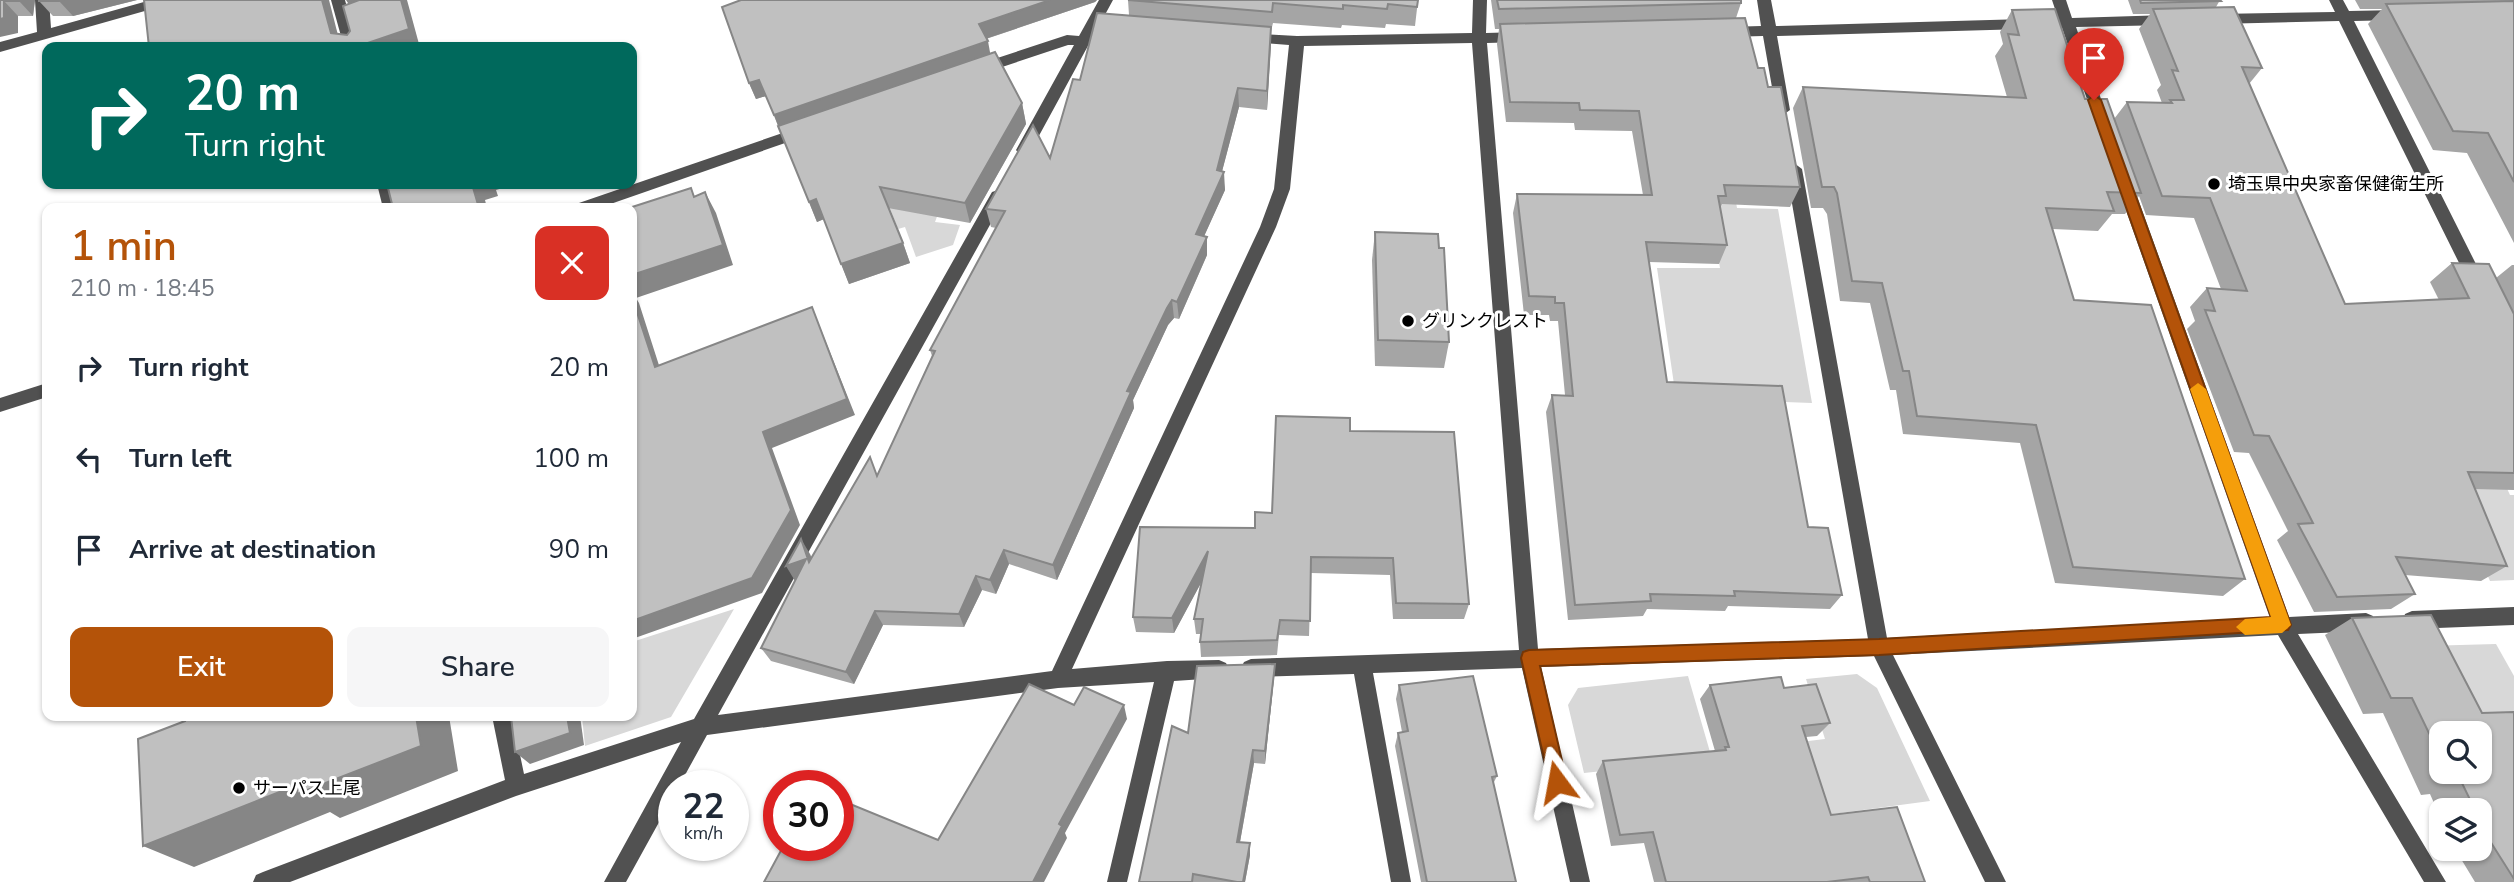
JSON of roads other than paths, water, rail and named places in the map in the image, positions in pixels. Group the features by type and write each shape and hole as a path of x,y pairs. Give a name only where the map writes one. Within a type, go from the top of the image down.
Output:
{"street":[{"path":"42,0 44,35"},
{"path":"0,47 168,0"},
{"path":"338,0 349,14 351,42"},
{"path":"614,882 1084,41 1100,24 1106,0"},
{"path":"1480,0 1479,37 1529,658 1580,882"},
{"path":"1764,0 1786,127"},
{"path":"2059,0 2109,139"},
{"path":"2336,0 2484,295"},
{"path":"2205,19 2410,15"},
{"path":"1714,33 2178,20"},
{"path":"1229,35 1297,41 1535,36"},
{"path":"962,76 1067,40 1084,41"},
{"path":"1058,679 1268,226 1282,189 1297,41"},
{"path":"637,189 818,126"},
{"path":"1791,154 1879,647 1996,882"},
{"path":"2118,166 2282,625 2436,882"},
{"path":"596,203 637,189"},
{"path":"0,405 42,392"},
{"path":"263,882 516,786 703,726 1058,679 1167,670 1879,647 2282,625 2514,616"},
{"path":"1362,665 1401,882"},
{"path":"1116,882 1167,670"},
{"path":"503,721 516,786"}],"place":[{"name":"埼玉県中央家畜保健衛生所","path":"2214,184"},
{"name":"グリンクレスト","path":"1408,321"},
{"name":"サーパス上尾","path":"239,788"}]}
